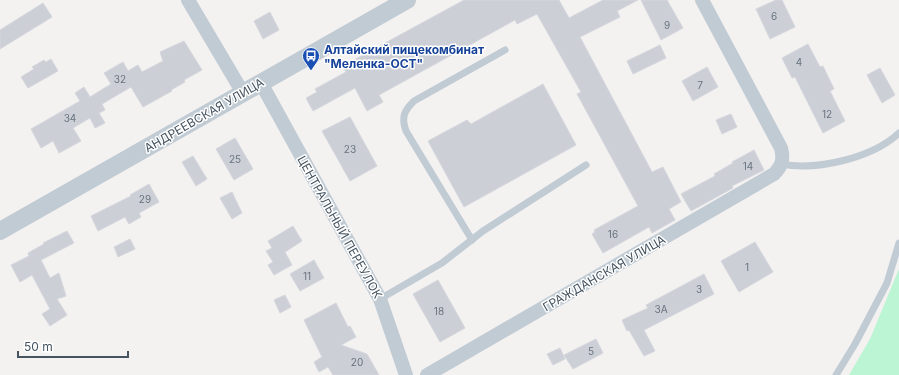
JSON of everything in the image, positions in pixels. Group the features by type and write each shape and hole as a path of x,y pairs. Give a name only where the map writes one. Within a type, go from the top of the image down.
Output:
{"street":[{"path":"188,0 243,93"},
{"name":"АНДРЕЕВСКАЯ УЛИЦА","path":"0,231 407,0"},
{"path":"702,0 781,148 783,155 780,166"},
{"name":"ЦЕНТРАЛЬНЫЙ ПЕРЕУЛОК","path":"261,83 380,299 406,375"},
{"name":"ГРАЖДАНСКАЯ УЛИЦА","path":"427,375 774,174 780,166"}],"lane":[{"path":"472,240 406,131 403,123 404,115 407,108 414,101 505,50"},
{"path":"780,166 807,166 852,158 878,147 899,133"},
{"path":"380,299 442,263 483,231 586,165"},
{"path":"836,375 855,344 887,283 899,243"}],"green space":[{"path":"899,269 899,375 849,375 870,339"}],"building":[{"path":"464,0 559,0 569,18 603,0 638,0 617,11 620,17 580,37 652,172 663,167 681,202 669,209 675,220 652,233 649,227 603,253 592,234 595,232 594,230 638,206 577,94 581,92 537,14 517,24 515,20 379,95 383,102 367,111 355,88 313,111 306,98 317,92 315,89 346,72 343,66"},
{"path":"641,0 667,0 683,28 661,40"},
{"path":"776,0 782,0 795,27 770,39 756,9"},
{"path":"43,3 52,17 0,49 0,30"},
{"path":"270,12 279,30 263,39 254,21"},
{"path":"184,41 202,70 184,80 185,82 171,90 172,91 143,107 131,87 102,104 105,110 99,113 105,123 95,128 90,118 73,128 81,141 59,153 53,141 41,148 31,129 80,101 75,93 84,87 90,97 111,84 104,73 123,62 128,71 138,65 142,72 163,61 160,52"},
{"path":"808,44 820,67 823,66 834,89 830,91 845,121 823,133 795,77 792,78 782,58"},
{"path":"660,45 666,58 633,74 627,61"},
{"path":"51,59 58,71 28,88 21,77 34,69 32,67 44,60 46,62"},
{"path":"707,67 718,87 693,101 682,81"},
{"path":"880,68 895,95 882,103 867,75"},
{"path":"543,84 576,145 464,207 428,141 467,120 471,124"},
{"path":"731,114 737,127 722,134 716,120"},
{"path":"350,117 377,166 350,181 322,131"},
{"path":"235,138 253,169 234,180 216,149"},
{"path":"754,150 764,170 732,186 733,188 691,211 681,194 715,176 714,174 733,163 732,162"},
{"path":"193,156 207,179 196,186 182,162"},
{"path":"149,184 159,202 139,213 141,217 129,224 125,217 98,231 91,216 131,196 130,195"},
{"path":"232,192 242,213 232,219 220,198"},
{"path":"293,226 302,241 285,252 292,265 274,275 268,265 273,262 266,251 272,248 268,241"},
{"path":"67,231 74,243 41,260 50,278 59,273 66,296 57,299 67,315 50,326 42,314 50,309 32,275 20,282 11,265 29,256 28,253 44,244 43,243"},
{"path":"130,239 135,249 118,257 114,247"},
{"path":"755,242 773,272 739,292 721,261"},
{"path":"314,260 324,278 300,291 290,274"},
{"path":"704,274 714,294 644,330 655,351 644,356 629,330 627,331 622,320 648,308 646,305"},
{"path":"438,280 465,328 440,342 413,294"},
{"path":"285,295 291,307 280,313 274,300"},
{"path":"336,303 348,327 350,326 356,337 341,345 367,354 379,375 333,375 328,367 319,372 314,362 322,357 304,320"},
{"path":"596,339 603,353 573,369 564,355"},
{"path":"560,348 565,359 553,365 547,354"}],"place":[{"name":"Алтайский пищекомбинат \"Меленка-ОСТ\"","path":"311,71"}]}
